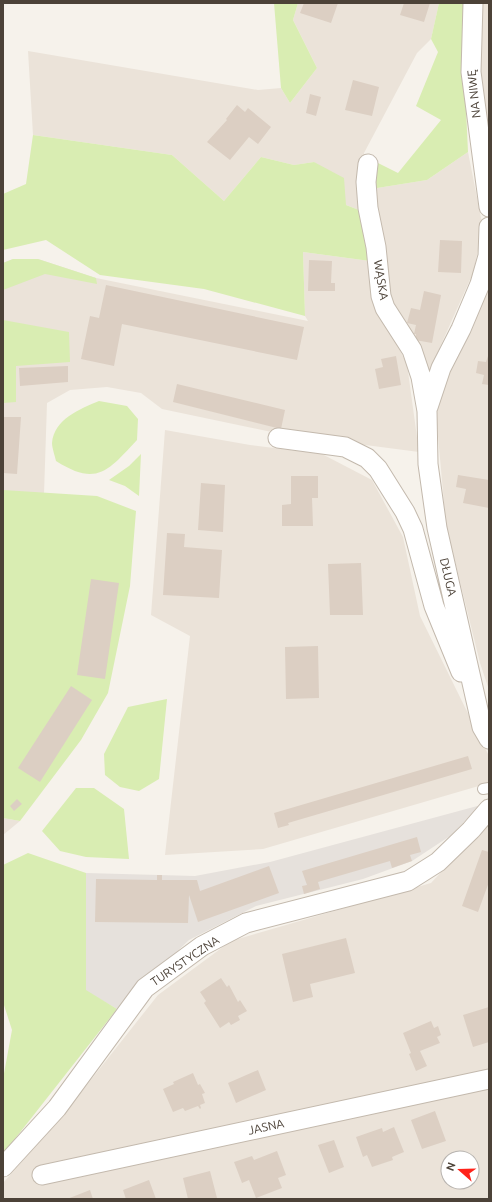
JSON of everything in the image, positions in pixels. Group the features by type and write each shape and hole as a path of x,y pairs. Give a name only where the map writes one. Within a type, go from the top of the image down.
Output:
{"street":[{"name":"NA NIWĘ","path":"473,3 471,72 489,207"},
{"name":"WĄSKA","path":"368,164 366,182 368,208 376,247 381,296 386,308 417,362 427,410"},
{"path":"427,410 441,368 461,329 480,284 488,256 489,227"},
{"name":"DŁUGA","path":"427,410 428,464 437,528 486,733"},
{"path":"278,438 346,447 367,458 378,469 405,512 413,529 434,606 486,733"},
{"name":"TURYSTYCZNA","path":"3,1167 57,1108 145,988 202,946 246,923 408,880 438,862 471,830 489,808"},
{"name":"JASNA","path":"42,1175 489,1079"}],"shaded area":[{"path":"298,3 439,3 431,39 417,53 364,153 364,212 346,205 314,162 294,165 261,157 224,201 172,155 33,135 28,51 258,90 281,88 290,103 317,68 293,20"},
{"path":"482,3 489,3 489,139 479,57"},
{"path":"468,152 483,228 473,273 427,376 389,301 371,189 427,180"},
{"path":"303,252 370,261 377,307 407,364 419,452 281,434 162,409 141,393 107,387 70,390 47,403 44,494 23,493 3,539 3,263 13,259 38,259 96,278 308,321 305,316"},
{"path":"489,290 489,690 480,663 446,525 436,414 447,373"},
{"path":"165,430 250,445 322,454 372,480 403,537 420,616 489,756 489,783 263,849 165,855 190,636 151,615"},
{"path":"481,805 450,836 412,861 363,879 256,906 189,940 117,1009 86,991 86,873 195,876 270,862"},
{"path":"3,818 20,821 3,835"},
{"path":"489,821 489,1199 3,1199 3,1183 63,1115 158,995 231,941 431,883"}],"green space":[{"path":"274,3 298,3 293,20 317,68 290,103 281,88"},
{"path":"439,3 467,3 464,67 468,152 427,180 371,189 376,162 398,173 441,120 416,106 438,52 431,39"},
{"path":"33,135 172,155 224,201 261,157 294,165 314,162 344,178 346,205 364,212 370,261 303,252 305,316 204,289 100,275 46,240 3,250 3,194 26,184"},
{"path":"13,259 38,259 96,278 97,284 45,274 3,290 3,263"},
{"path":"3,320 69,332 70,362 16,366 16,402 3,403"},
{"path":"99,401 127,406 138,419 137,440 118,460 101,472 92,474 82,473 70,469 56,461 52,443 58,427 63,421 76,411"},
{"path":"141,454 139,496 125,486 109,480 129,466"},
{"path":"3,490 97,496 136,511 130,586 108,693 81,740 20,821 3,818"},
{"path":"167,699 159,779 139,791 120,787 105,775 104,754 128,707"},
{"path":"76,788 94,788 124,809 129,859 86,857 60,851 42,831"},
{"path":"28,853 86,873 86,990 117,1009 3,1154 3,1079 12,1030 3,1002 3,865"}],"building":[{"path":"304,3 338,3 331,23 300,13"},
{"path":"404,3 430,3 424,22 400,15"},
{"path":"353,80 379,87 372,116 345,110"},
{"path":"310,94 321,97 316,116 306,113"},
{"path":"237,105 245,112 248,108 271,127 258,144 249,137 230,160 207,142 227,120 226,119"},
{"path":"440,240 462,241 461,273 438,272"},
{"path":"309,260 332,261 331,283 335,283 335,291 308,291"},
{"path":"106,285 304,327 297,360 122,324 114,366 81,359 90,316 99,318"},
{"path":"424,291 441,295 432,343 415,340 416,334 414,334 416,325 407,323 411,308 420,310"},
{"path":"489,353 489,385 482,384 484,375 476,373 478,361 486,362"},
{"path":"396,356 401,385 379,389 375,369 383,367 381,359"},
{"path":"68,366 68,382 20,386 19,368"},
{"path":"177,384 285,410 281,429 173,402"},
{"path":"3,417 21,417 17,474 3,473"},
{"path":"458,475 489,480 489,508 463,503 466,489 456,487"},
{"path":"291,476 318,476 318,498 312,498 313,526 282,526 282,505 291,504"},
{"path":"201,483 225,485 223,532 198,530"},
{"path":"167,533 185,534 184,547 222,550 219,598 163,595"},
{"path":"361,563 363,615 330,615 328,564"},
{"path":"91,579 119,583 105,679 77,675"},
{"path":"318,646 319,698 286,699 285,647"},
{"path":"71,686 92,700 40,782 18,768"},
{"path":"468,756 472,769 288,823 289,825 278,828 274,813"},
{"path":"17,799 22,804 14,811 10,806"},
{"path":"417,837 421,852 410,855 412,861 392,868 390,861 318,882 320,889 304,894 302,886 307,885 302,871"},
{"path":"482,850 489,852 489,882 478,912 462,906"},
{"path":"269,866 279,893 198,922 189,895 188,923 95,922 96,879 157,880 157,875 162,875 162,880 197,880 200,891"},
{"path":"346,938 355,973 310,984 313,997 293,1002 282,954"},
{"path":"221,978 227,987 229,985 238,1002 240,1000 247,1011 238,1016 240,1020 231,1025 229,1022 220,1028 204,1003 206,1001 200,992"},
{"path":"489,1007 489,1042 473,1047 463,1015"},
{"path":"431,1021 434,1028 438,1026 441,1035 437,1037 440,1043 420,1051 427,1066 416,1071 403,1033"},
{"path":"258,1070 266,1090 236,1103 228,1083"},
{"path":"193,1073 198,1085 200,1084 205,1093 202,1094 205,1103 200,1105 200,1109 198,1106 185,1111 183,1108 173,1112 163,1089 174,1084 173,1082"},
{"path":"435,1111 446,1141 422,1149 411,1120"},
{"path":"394,1127 404,1152 392,1157 393,1160 372,1167 367,1155 363,1157 356,1137 382,1128 383,1132"},
{"path":"334,1140 344,1167 329,1173 318,1145"},
{"path":"277,1151 286,1175 278,1178 282,1188 256,1198 249,1180 242,1183 234,1162 252,1156 254,1160"},
{"path":"210,1171 217,1198 188,1199 183,1178"},
{"path":"149,1180 156,1199 126,1199 123,1190"},
{"path":"90,1190 93,1199 67,1199"}]}
